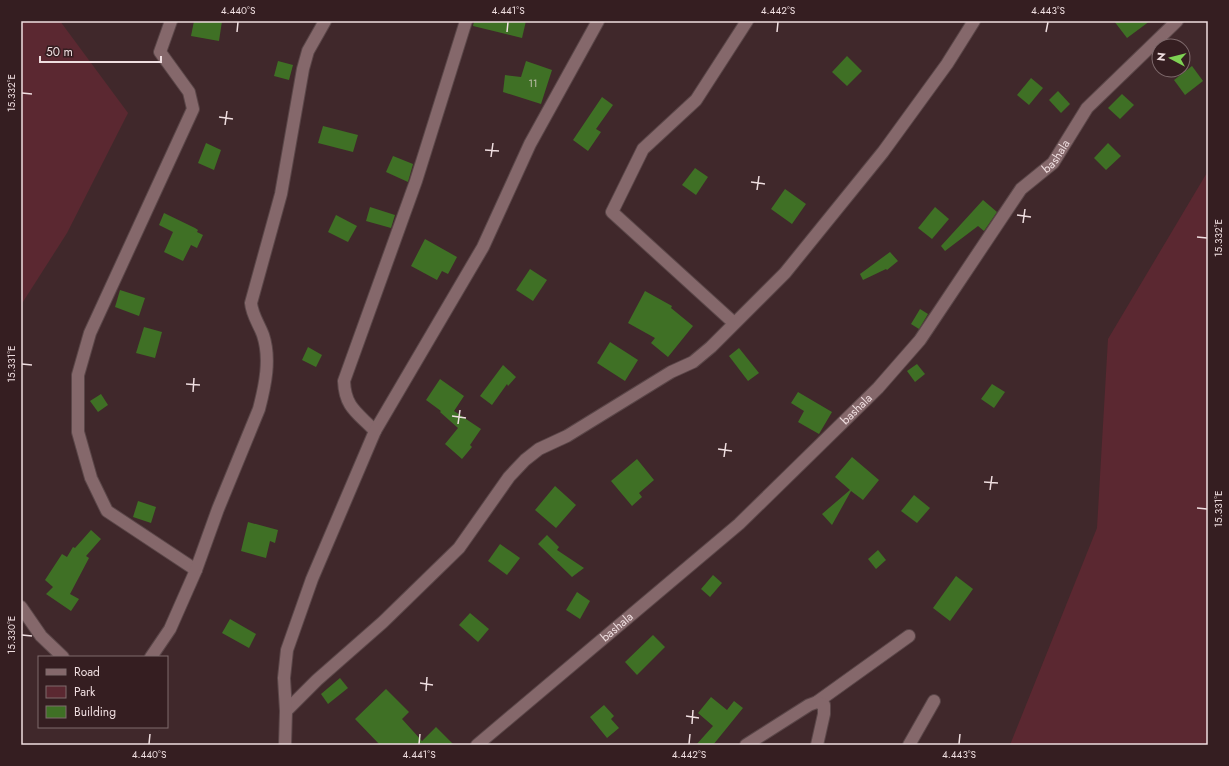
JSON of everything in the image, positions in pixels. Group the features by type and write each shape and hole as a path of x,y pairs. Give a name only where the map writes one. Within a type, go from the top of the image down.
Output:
{"street":[{"path":"171,21 160,52 189,92 193,108 90,333 78,375 78,432 91,478 108,511 196,570"},
{"path":"152,656 170,629 196,570 262,396 266,379 266,349 263,335 252,310 252,303 281,194 303,69 308,51 325,21"},
{"path":"375,431 348,403 344,393 344,381 416,181 466,21"},
{"path":"285,745 286,711 284,678 287,650 312,579 375,431 483,247 530,144 598,21"},
{"path":"734,323 612,212 643,149 696,100 747,21"},
{"path":"286,711 318,680 383,622 459,548 509,477 525,460 539,449 567,436 670,372 693,362 712,347 785,273 883,152 947,64 974,21"},
{"name":"bashala","path":"477,745 738,524 878,388 920,340 1022,189 1053,163 1086,108 1177,21"},
{"path":"21,607 40,636 62,656"},
{"path":"746,745 771,727 817,702 910,636"},
{"path":"909,745 934,701"},
{"path":"817,702 824,705 824,714 817,745"}],"green space":[{"path":"21,21 60,21 128,113 67,233 21,305"},
{"path":"1208,171 1208,745 1010,745 1097,528 1108,339"}],"building":[{"path":"194,21 222,21 219,41 191,36"},
{"path":"474,21 526,21 522,38 473,26"},
{"path":"1114,21 1150,21 1127,38"},
{"path":"847,56 862,71 847,86 832,72"},
{"path":"278,61 293,65 289,80 274,76"},
{"path":"526,61 552,70 541,104 503,92 505,75 521,77"},
{"path":"1192,66 1203,81 1185,95 1174,80 1177,78 1191,78"},
{"path":"1031,78 1043,88 1029,105 1017,95"},
{"path":"1058,91 1070,104 1061,113 1049,100"},
{"path":"1122,94 1134,105 1120,119 1108,108"},
{"path":"602,97 613,105 596,129 601,132 588,151 573,140"},
{"path":"323,126 358,135 353,152 318,143"},
{"path":"206,143 221,150 214,170 198,163"},
{"path":"1108,143 1121,156 1106,170 1094,158"},
{"path":"393,156 413,164 408,182 386,172"},
{"path":"695,168 708,177 696,195 682,185"},
{"path":"785,189 806,204 792,224 771,209"},
{"path":"983,200 997,212 984,231 978,226 945,251 941,246"},
{"path":"370,207 395,215 391,228 366,221"},
{"path":"935,207 949,219 932,239 918,228"},
{"path":"164,213 195,228 198,230 197,232 203,235 197,248 191,245 183,261 164,252 173,232 159,225"},
{"path":"336,215 357,226 348,242 328,232"},
{"path":"425,239 457,257 448,274 442,271 437,280 411,266"},
{"path":"890,252 898,261 887,270 886,269 863,280 860,274"},
{"path":"530,269 547,280 533,301 516,290"},
{"path":"120,290 145,298 139,316 115,307"},
{"path":"645,291 672,306 671,308 693,326 668,357 651,343 655,338 628,323"},
{"path":"920,309 928,314 919,329 911,324"},
{"path":"144,327 162,332 155,358 136,353"},
{"path":"610,342 638,360 625,381 597,363"},
{"path":"308,347 322,355 316,367 302,360"},
{"path":"739,348 759,373 748,381 729,356"},
{"path":"917,364 925,374 915,382 907,371"},
{"path":"503,365 516,377 508,386 507,384 492,405 480,396"},
{"path":"440,379 464,396 454,411 481,429 470,445 472,447 462,459 445,444 458,428 440,412 441,411 426,400"},
{"path":"992,384 1005,392 994,408 981,399"},
{"path":"798,392 832,412 819,434 798,422 804,411 791,403"},
{"path":"101,394 108,405 98,412 90,401"},
{"path":"852,457 879,480 863,500 851,491 832,525 822,514 850,490 835,477"},
{"path":"637,459 654,480 639,493 642,497 632,506 611,481"},
{"path":"555,486 576,505 556,528 535,510"},
{"path":"914,495 930,508 917,523 901,511"},
{"path":"138,501 156,507 151,523 133,517"},
{"path":"248,522 278,530 275,543 270,541 266,558 241,551"},
{"path":"91,530 101,539 86,556 89,558 70,594 79,599 71,611 46,594 53,587 45,580 62,554 67,557 73,547 75,548"},
{"path":"547,535 559,547 557,550 584,568 572,577 538,544"},
{"path":"500,544 520,558 507,575 488,561"},
{"path":"878,550 886,560 876,569 868,559"},
{"path":"713,575 722,583 710,597 701,589"},
{"path":"956,576 973,589 950,621 933,608"},
{"path":"577,592 590,601 580,619 566,610"},
{"path":"470,613 489,629 478,642 459,625"},
{"path":"230,619 256,634 249,648 222,633"},
{"path":"653,635 665,647 637,675 625,662"},
{"path":"340,678 348,688 328,704 321,694"},
{"path":"386,689 409,712 402,719 422,741 436,727 454,745 380,745 355,719"},
{"path":"711,697 727,710 734,701 743,708 713,745 696,745 713,726 698,713"},
{"path":"604,705 614,716 611,719 619,728 607,738 590,717"}]}
